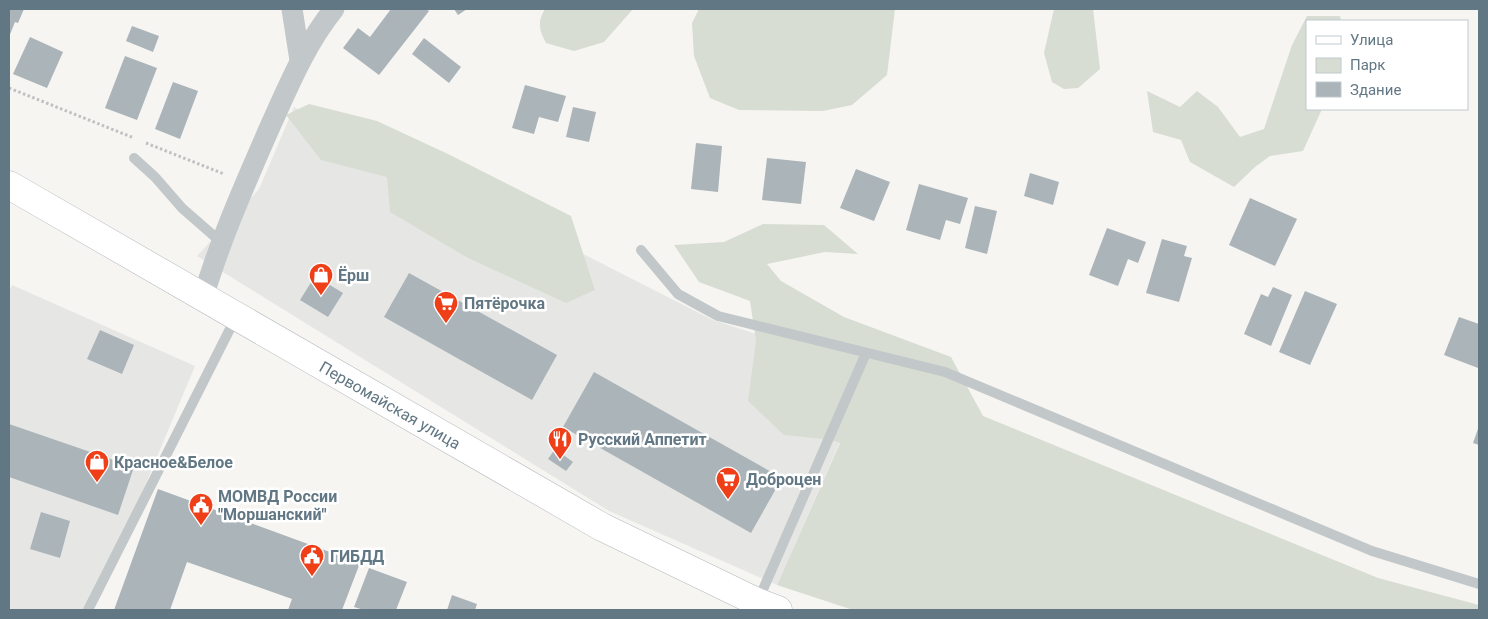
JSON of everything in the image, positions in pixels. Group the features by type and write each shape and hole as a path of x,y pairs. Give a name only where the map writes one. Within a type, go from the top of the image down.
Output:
{"main road":[{"name":"Первомайская улица","path":"9,185 602,527 768,606"}],"street":[{"path":"292,9 300,60"},
{"path":"203,298 246,182 300,60 324,20 334,9"}],"lane":[{"path":"134,158 155,177 182,208 222,243"},
{"path":"640,250 678,294 718,316 944,372 1372,551 1479,584"},
{"path":"88,610 236,316"},
{"path":"768,606 866,354"}],"path":[{"path":"9,88 136,139"},
{"path":"145,143 246,182"}],"shaded area":[{"path":"294,107 713,320 871,371 777,585 609,511 197,256 259,189"},
{"path":"12,285 195,366 93,610 9,610 9,292"}],"green space":[{"path":"545,9 633,9 604,42 574,51 546,43 540,26"},
{"path":"699,9 895,9 887,75 852,105 823,111 739,110 710,98 694,56 692,23"},
{"path":"1054,9 1093,9 1100,69 1078,88 1064,89 1052,82 1044,53"},
{"path":"1307,16 1340,16 1341,20 1306,20 1306,110 1322,110 1303,151 1270,156 1234,187 1190,162 1181,140 1153,132 1147,91 1180,107 1197,91 1218,107 1240,137 1264,129 1292,45"},
{"path":"309,104 377,121 448,154 571,216 595,290 566,303 468,258 390,212 387,177 321,160 286,115"},
{"path":"763,224 824,225 858,254 825,252 767,264 781,281 844,317 951,357 983,416 1378,578 1479,605 1479,610 853,610 777,585 840,443 832,440 784,435 748,401 756,341 750,301 699,282 674,245 724,242"}],"building":[{"path":"9,9 24,9 18,23 15,22 9,37"},
{"path":"391,9 426,9 429,11 379,75 343,48 358,28 370,37"},
{"path":"454,9 467,9 458,15"},
{"path":"132,26 159,36 153,52 126,41"},
{"path":"30,37 63,52 47,88 13,74"},
{"path":"424,38 461,67 449,83 412,54"},
{"path":"125,56 157,68 137,120 105,108"},
{"path":"173,82 198,91 180,139 155,129"},
{"path":"525,85 566,96 558,122 539,117 534,134 512,128"},
{"path":"573,107 596,112 589,142 566,137"},
{"path":"696,143 722,146 718,192 691,189"},
{"path":"767,158 806,162 801,204 762,200"},
{"path":"856,169 890,182 874,221 840,208"},
{"path":"1030,173 1059,182 1053,205 1024,196"},
{"path":"919,184 968,198 960,224 946,220 940,240 906,230"},
{"path":"1250,198 1297,219 1275,266 1229,245"},
{"path":"975,206 997,211 987,254 965,248"},
{"path":"1107,228 1146,242 1138,263 1128,259 1118,286 1089,275"},
{"path":"1162,239 1187,246 1184,256 1192,258 1179,302 1146,293"},
{"path":"409,273 557,355 532,400 384,317"},
{"name":"Ёрш","path":"315,276 343,293 328,317 300,300"},
{"path":"1273,287 1292,295 1271,346 1244,334 1261,294 1268,297"},
{"path":"1305,291 1337,304 1310,365 1279,352"},
{"path":"1459,317 1479,324 1478,368 1444,355"},
{"path":"100,330 134,345 122,374 87,359"},
{"path":"594,372 782,478 751,533 563,427"},
{"path":"9,424 134,467 118,515 9,477"},
{"path":"1479,426 1479,445 1473,443"},
{"name":"Русский Аппетит","path":"555,449 573,462 566,471 548,459"},
{"name":"МОМВД России \"Моршанский\"","path":"158,489 360,563 342,610 288,610 292,599 187,562 170,610 114,610"},
{"path":"41,512 70,521 60,558 30,549"},
{"path":"369,568 407,582 396,610 364,610 354,607"},
{"path":"452,595 477,604 475,610 447,610"}],"place":[{"name":"Ёрш","path":"321,296"},
{"name":"Пятёрочка","path":"446,324"},
{"name":"Русский Аппетит","path":"560,460"},
{"name":"Красное&Белое","path":"97,483"},
{"name":"Доброцен","path":"728,500"},
{"name":"МОМВД России \"Моршанский\"","path":"201,526"},
{"name":"ГИБДД","path":"312,577"}]}
